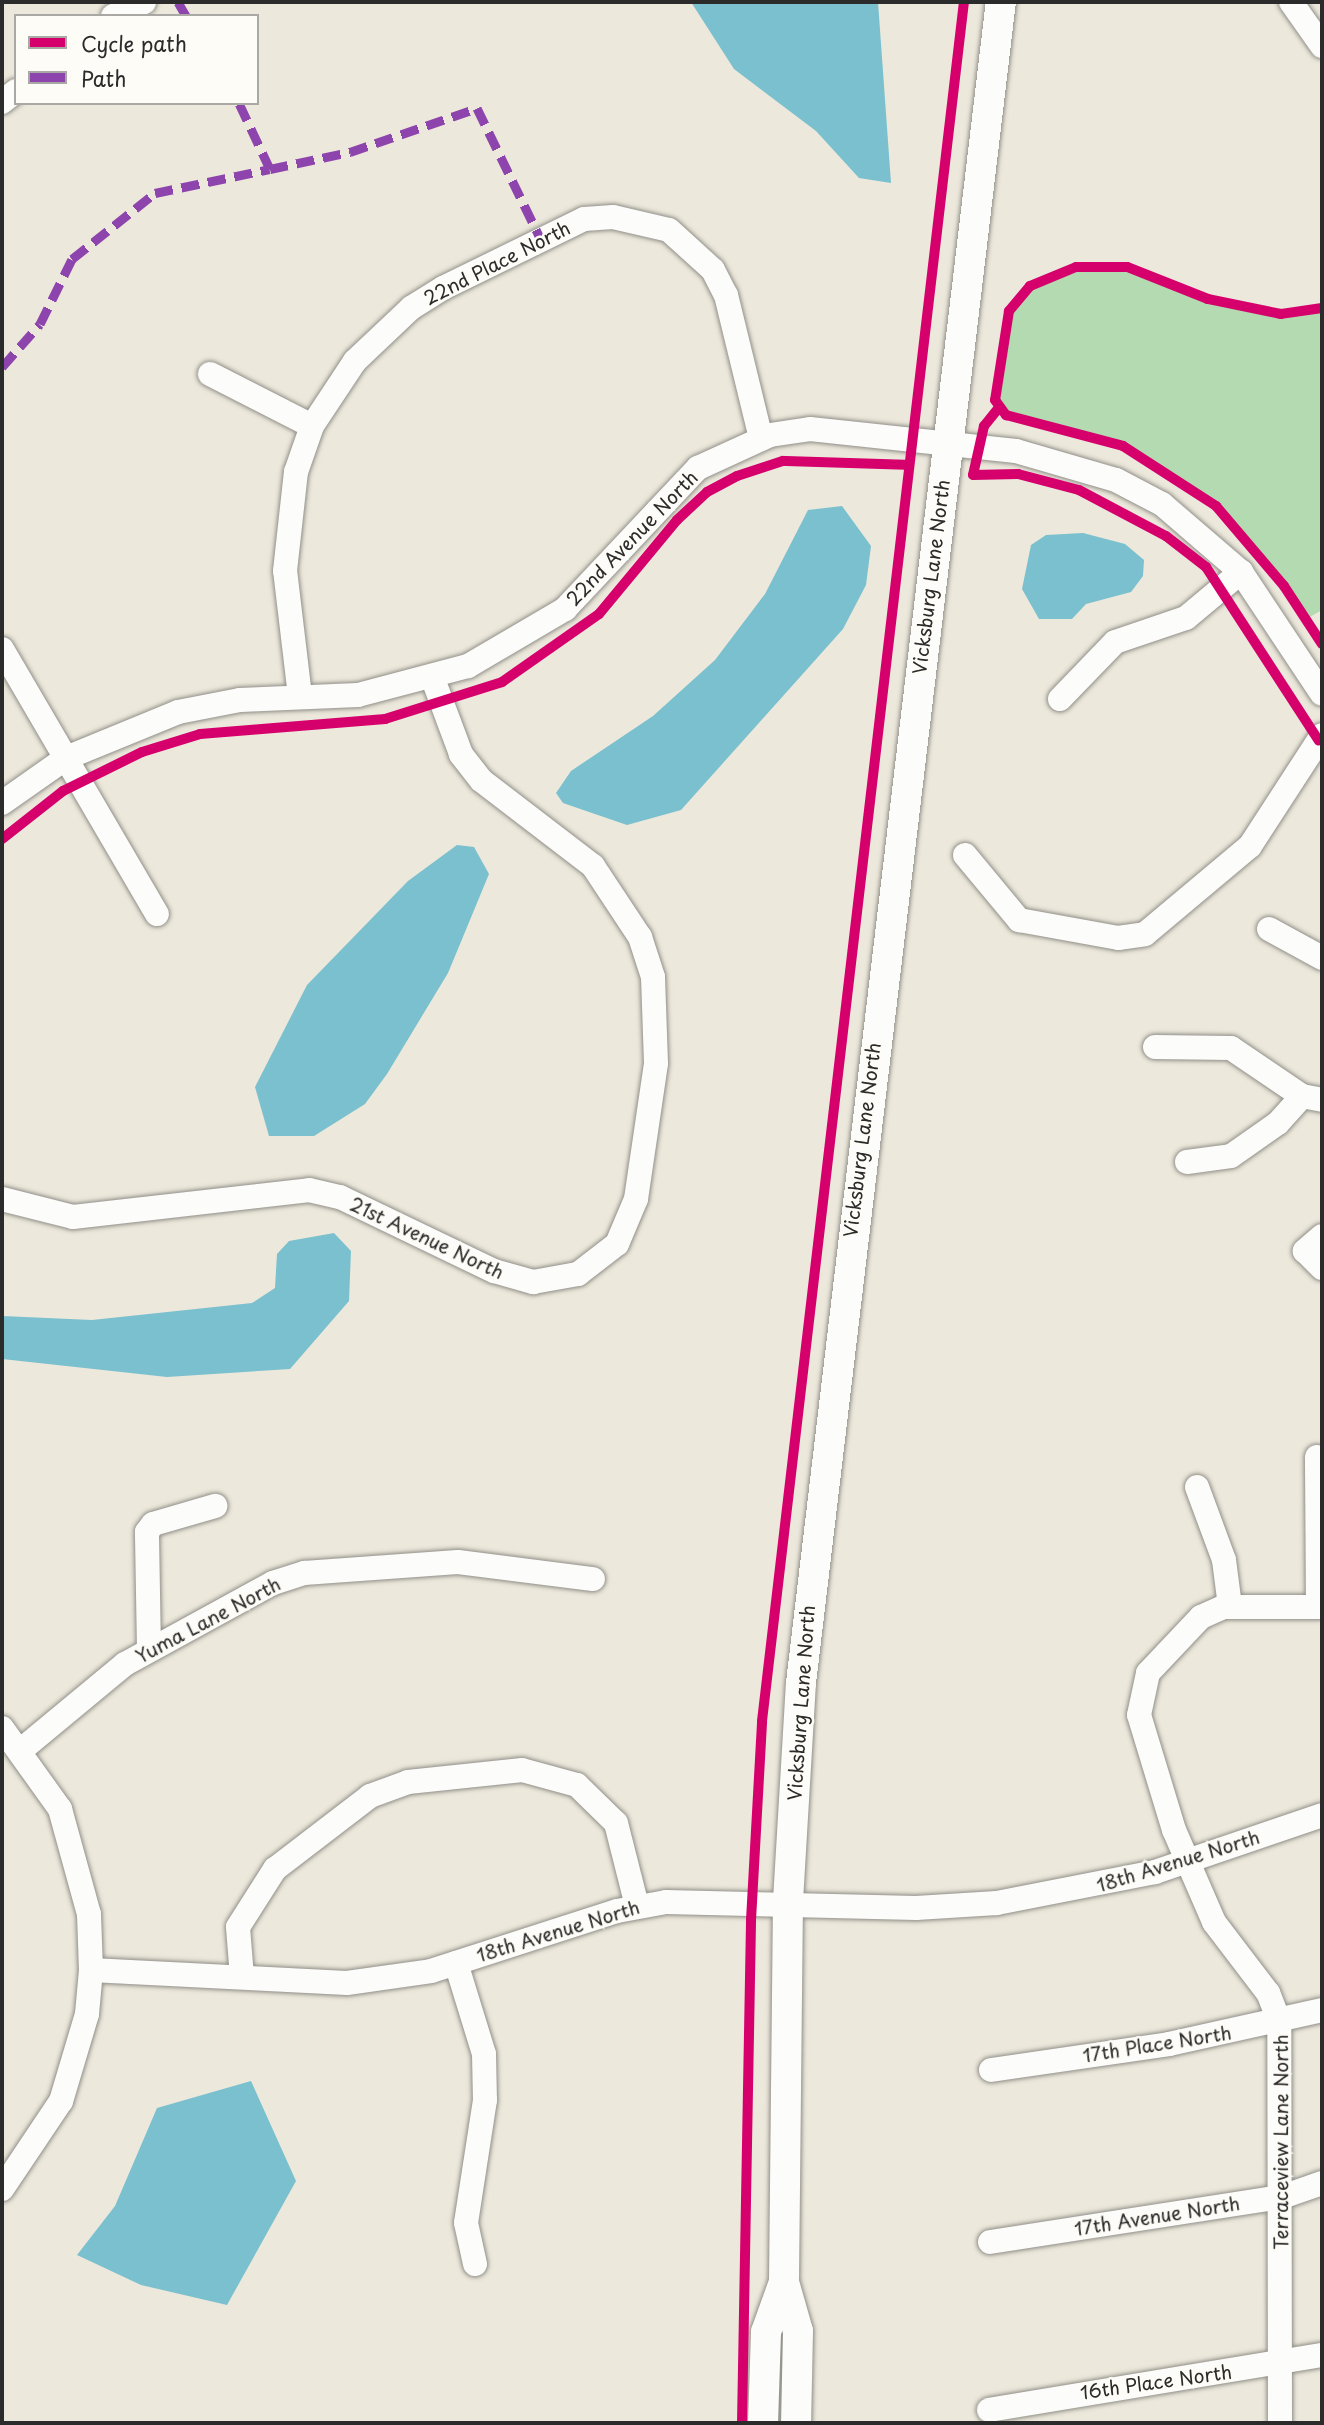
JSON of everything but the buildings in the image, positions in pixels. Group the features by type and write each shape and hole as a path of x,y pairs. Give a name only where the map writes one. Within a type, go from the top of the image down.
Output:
{"main road":[{"name":"Vicksburg Lane North","path":"796,2423 798,2331 784,2282 788,1901 823,1465 1001,2"},
{"name":"Vicksburg Lane North","path":"763,2423 766,2332 784,2282"}],"street":[{"path":"117,14 144,2"},
{"path":"1291,2 1322,46"},
{"name":"22nd Place North","path":"300,696 286,521 312,426 355,361 411,308 557,230 613,217 669,230 713,270 726,295 761,439"},
{"path":"210,374 312,426"},
{"name":"22nd Avenue North","path":"2,803 66,758 178,712 300,696 358,695 433,679 519,642 565,609 698,468 761,439 810,429 947,442 1067,462 1116,480 1162,504 1241,572 1322,694"},
{"path":"1060,699 1115,642 1186,618 1241,572"},
{"path":"2,649 157,914"},
{"name":"21st Avenue North","path":"2,1199 73,1217 309,1191 370,1209 512,1279 552,1281 598,1262 630,1223 656,1063 653,977 620,899 561,838 481,780 461,754 433,679"},
{"path":"965,855 1019,920 1118,938 1145,934 1250,846 1322,734"},
{"path":"1269,929 1322,958"},
{"path":"1155,1047 1231,1048 1312,1098 1231,1156 1187,1162"},
{"path":"1322,1236 1305,1251 1322,1268"},
{"name":"Terraceview Lane North","path":"1280,2423 1282,2197 1279,2021 1268,1993 1214,1922 1187,1861 1139,1715 1140,1693 1161,1655 1201,1616 1230,1606 1318,1607 1317,1457"},
{"path":"1197,1487 1224,1560 1230,1606"},
{"path":"149,1650 147,1532 153,1524 215,1506"},
{"name":"Yuma Lane North","path":"21,1750 100,1682 149,1650 273,1583 335,1568 458,1562 593,1579"},
{"path":"2,1728 21,1750 60,1809 78,1861 91,1970 87,2014 61,2101 2,2189"},
{"path":"242,1977 238,1927 275,1869 370,1797 408,1782 522,1770 577,1785 616,1823 637,1906"},
{"name":"18th Avenue North","path":"91,1970 358,1982 456,1963 637,1906 788,1901 916,1908 997,1903 1077,1891 1187,1861 1322,1815"},
{"path":"456,1963 484,2054 485,2100 466,2224 475,2264"},
{"name":"17th Place North","path":"991,2070 1279,2021 1322,2010"},
{"name":"17th Avenue North","path":"990,2242 1282,2197 1322,2183"},
{"name":"16th Place North","path":"989,2410 1322,2355"}],"green space":[{"path":"1076,267 1127,267 1208,299 1281,314 1322,308 1322,610 1308,618 1244,535 1169,472 1122,446 997,410 1009,311 1030,286"}],"water":[{"path":"691,2 878,2 891,183 859,178 816,131 734,69"},
{"path":"842,506 871,546 866,585 843,629 681,810 627,825 563,803 556,793 571,771 653,716 715,660 765,594 808,510"},
{"path":"1083,533 1125,544 1144,560 1143,576 1131,592 1086,604 1072,619 1039,619 1022,589 1031,545 1046,535"},
{"path":"457,845 474,847 489,874 448,973 387,1074 365,1104 314,1136 269,1136 255,1087 307,985 408,881"},
{"path":"334,1233 351,1251 349,1301 290,1369 167,1377 2,1359 2,1316 92,1320 252,1303 275,1288 277,1254 289,1241"},
{"path":"251,2081 296,2181 227,2305 141,2285 77,2255 115,2206 157,2108"}],"marked path":[{"path":"178,2 185,14"},
{"path":"2,367 40,324 72,259 155,193 270,169 240,105"},
{"path":"270,169 350,152 477,108 540,238"}],"cycle path":[{"path":"742,2423 751,1920 762,1721 964,2"},
{"path":"1322,308 1281,314 1208,299 1127,267 1076,267 1030,286 1009,311 995,400 1006,415 1123,446 1216,506 1284,586 1322,644"},
{"path":"997,410 984,426 973,475 1018,474 1079,490 1166,536 1206,567 1319,741"},
{"path":"2,839 63,791 142,752 200,734 385,719 502,682 599,614 677,520 707,492 737,476 783,461 908,465"}]}
